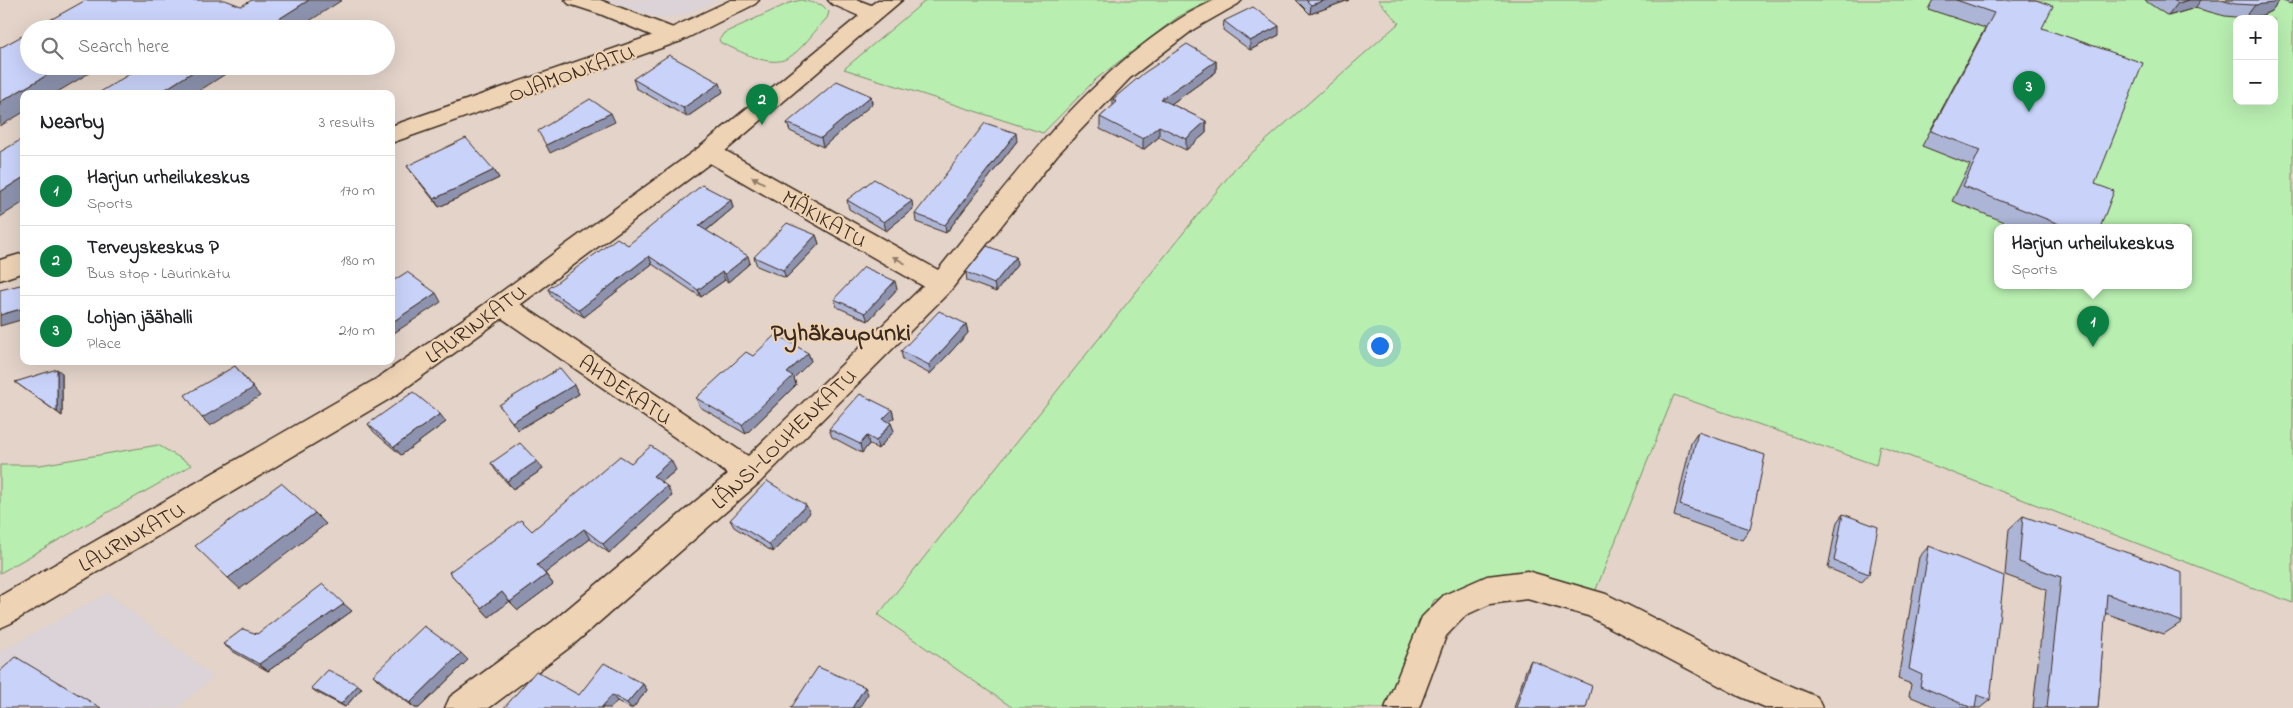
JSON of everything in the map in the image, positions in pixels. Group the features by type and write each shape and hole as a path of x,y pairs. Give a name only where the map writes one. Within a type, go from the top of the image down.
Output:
{"street":[{"path":"576,0 608,10 673,36"},
{"name":"OJAMONKATU","path":"395,134 673,36 748,0"},
{"path":"839,0 874,14"},
{"name":"LAURINKATU","path":"0,613 386,387 502,305 709,152 891,0"},
{"name":"LÄNSI-LOUHENKATU","path":"462,708 563,633 750,473 941,284 1049,149 1122,73 1186,24 1231,0"},
{"name":"MÄKIKATU","path":"709,152 941,284"},
{"path":"0,270 20,263"},
{"name":"AHDEKATU","path":"502,305 750,473"},
{"path":"1402,708 1433,627 1455,606 1487,590 1527,585 1595,604 1751,686 1804,708"}],"shaded area":[{"path":"603,0 719,0 679,16 659,18"},
{"path":"108,593 213,677 177,708 0,708 0,652"}],"green space":[{"path":"801,0 822,5 829,12 827,18 808,40 788,58 780,61 763,60 745,54 721,43 719,40 724,33 789,3"},
{"path":"926,0 1211,0 1178,17 1096,79 1043,133 844,69"},
{"path":"1378,0 2293,0 2293,603 1880,445 1876,465 1674,395 1595,592 1480,586 1434,600 1384,708 1013,708 878,615 1236,167 1399,23"},
{"path":"158,445 192,465 0,573 0,465 40,465"}],"building":[{"path":"86,0 225,0 241,6 252,0 309,0 277,20 50,20"},
{"path":"1306,0 1326,0 1311,5"},
{"path":"1956,0 2036,0 2053,6 2042,28 2143,63 2095,184 2114,191 2102,224 2059,224 1963,186 1980,150 1931,131 1994,13"},
{"path":"2173,0 2189,0 2178,3"},
{"path":"2221,0 2278,0 2273,3 2255,5 2235,4"},
{"path":"1253,7 1279,26 1250,41 1224,21"},
{"path":"20,37 20,75 47,75 0,102 0,48"},
{"path":"1187,44 1216,61 1161,99 1206,121 1186,139 1159,126 1143,139 1100,117 1117,102 1113,99 1144,73"},
{"path":"669,55 720,83 683,108 633,79"},
{"path":"128,75 188,75 164,90 104,90"},
{"path":"837,81 871,96 821,138 787,123"},
{"path":"590,99 611,113 546,145 538,131"},
{"path":"985,123 1016,133 945,225 915,214"},
{"path":"466,138 494,170 434,199 407,166"},
{"path":"20,140 20,180 0,192 0,152"},
{"path":"874,179 912,201 884,222 847,200"},
{"path":"702,185 731,200 699,226 748,256 725,274 722,272 698,290 649,256 579,310 548,289 617,238 628,245"},
{"path":"787,223 816,235 783,270 754,257"},
{"path":"987,246 1016,257 994,284 966,272"},
{"path":"864,267 895,281 865,313 834,299"},
{"path":"407,272 436,293 395,320 395,280"},
{"path":"20,285 20,309 0,315 0,290"},
{"path":"939,311 966,324 929,365 901,351"},
{"path":"776,334 808,353 787,373 793,376 742,425 696,398 746,352 753,356"},
{"path":"235,366 253,388 202,418 185,395"},
{"path":"560,368 574,385 512,422 499,405"},
{"path":"57,369 57,412 15,382"},
{"path":"413,392 440,414 394,447 368,424"},
{"path":"860,394 892,410 883,419 891,423 876,441 867,436 860,444 829,429"},
{"path":"1698,432 1765,455 1750,529 1680,505"},
{"path":"520,443 537,461 507,481 491,463"},
{"path":"651,446 671,460 653,476 667,486 603,544 584,529 537,565 546,575 510,602 502,592 481,608 449,572 521,520 532,531 620,456 631,463"},
{"path":"767,481 806,505 769,544 730,520"},
{"path":"281,483 315,513 228,578 195,546"},
{"path":"1843,514 1878,527 1869,574 1834,561"},
{"path":"2023,516 2182,572 2182,622 2107,594 2098,708 2047,708 2061,577 2019,562"},
{"path":"1929,546 2004,576 1990,700 1977,695 1975,708 1920,686 1922,675 1909,669"},
{"path":"323,584 344,604 259,664 223,644 243,629 257,634"},
{"path":"424,626 461,653 410,703 373,675"},
{"path":"16,657 101,708 0,708 0,671"},
{"path":"1531,660 1592,686 1586,708 1516,708"},
{"path":"604,663 643,684 627,703 612,695 601,708 504,708 536,671 579,695"},
{"path":"818,667 865,687 852,708 791,708"},
{"path":"328,670 358,685 341,704 311,688"}],"place":[{"name":"Lohjan jäähalli","path":"2029,112"},
{"name":"Terveyskeskus P","path":"762,125"},
{"name":"Harjun urheilukeskus","path":"2093,347"}],"district":[{"name":"Pyhäkaupunki","path":"841,332"}]}
